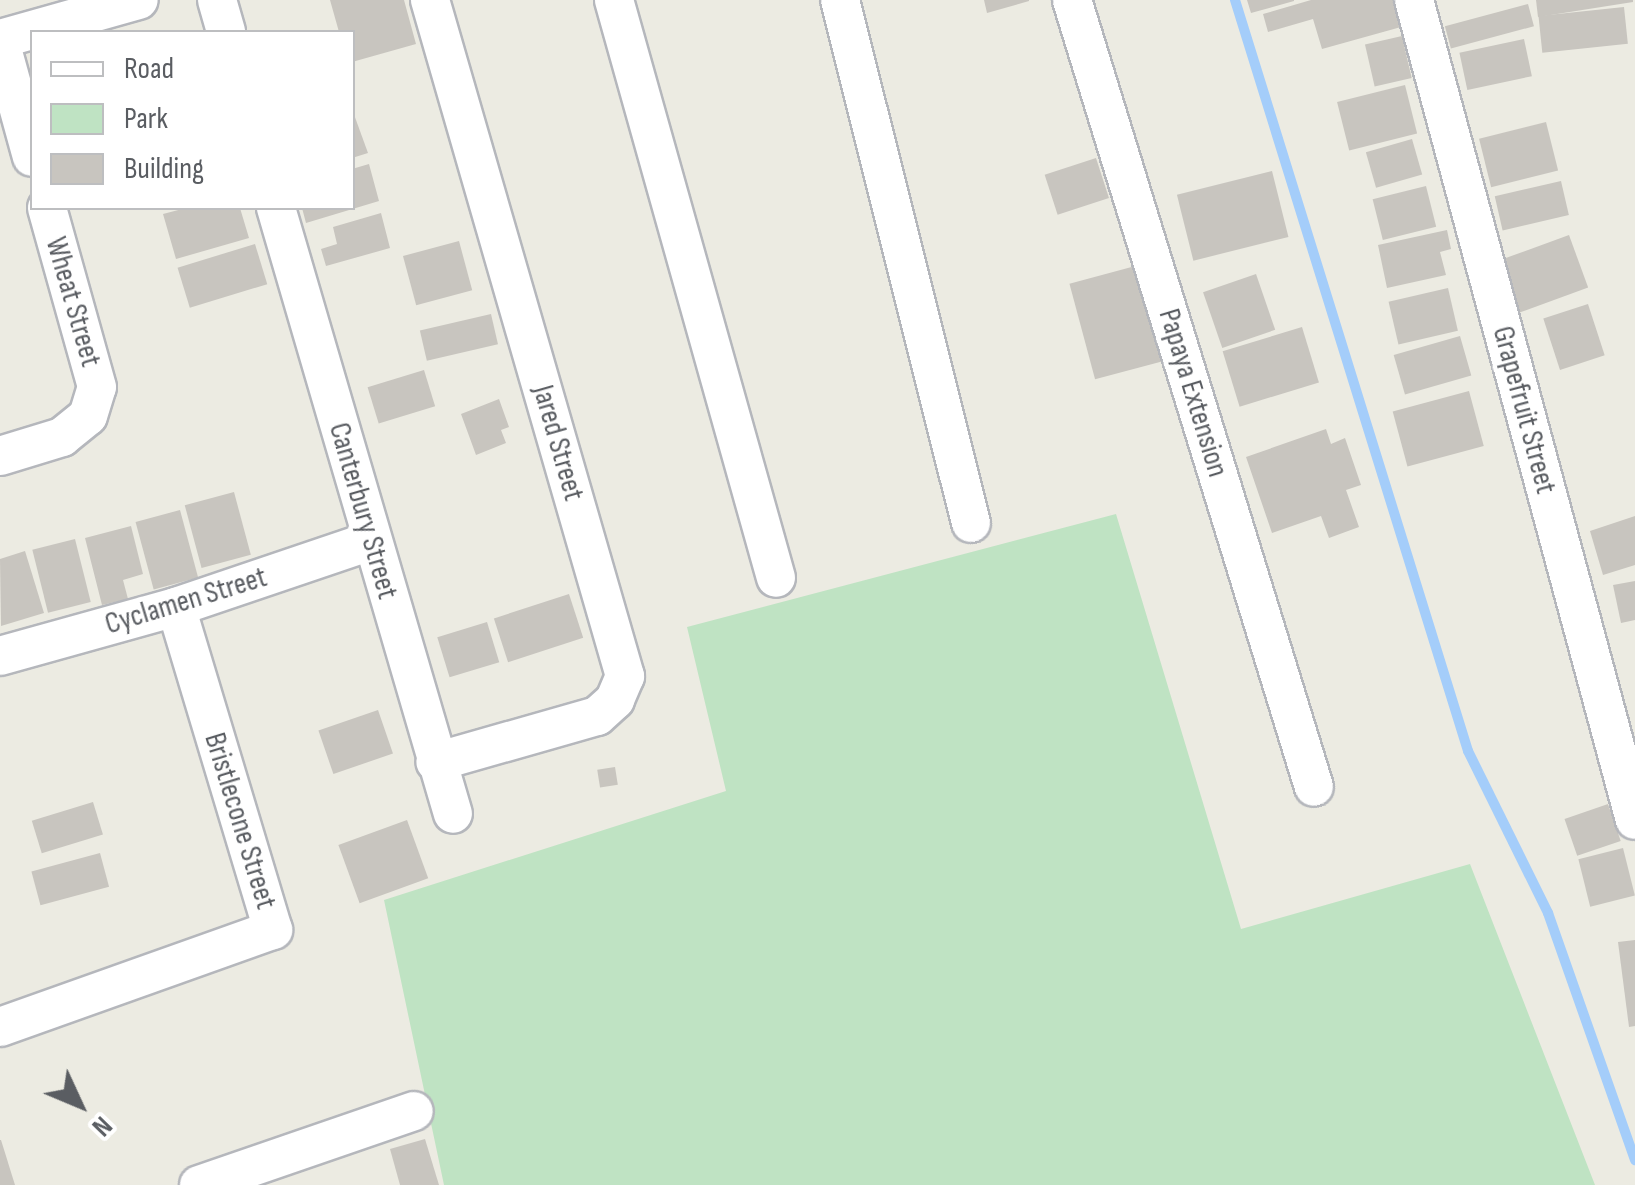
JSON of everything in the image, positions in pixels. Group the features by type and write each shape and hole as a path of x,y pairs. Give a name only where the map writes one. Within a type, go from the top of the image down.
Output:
{"street":[{"path":"35,30 139,0"},
{"path":"217,0 225,30"},
{"name":"Jared Street","path":"430,0 625,676 614,700 597,716 435,762"},
{"path":"614,0 776,578"},
{"path":"840,0 971,523"},
{"name":"Papaya Extension","path":"1072,0 1314,787"},
{"name":"Grapefruit Street","path":"1414,0 1635,820"},
{"path":"30,31 0,40 30,150"},
{"name":"Wheat Street","path":"0,456 62,438 88,416 97,387 47,210"},
{"name":"Canterbury Street","path":"277,210 453,814"},
{"name":"Cyclamen Street","path":"0,656 176,607 371,541"},
{"name":"Bristlecone Street","path":"0,1025 273,930 176,607"},
{"path":"198,1185 414,1111"}],"green space":[{"path":"1116,514 1241,929 1470,864 1595,1185 444,1185 384,900 726,791 687,627"}],"building":[{"path":"330,0 404,0 416,44 355,61 355,30 338,30"},
{"path":"984,0 1029,0 1029,1 987,13"},
{"path":"1247,0 1294,0 1294,1 1251,13"},
{"path":"1311,0 1393,0 1401,27 1322,49 1313,19 1268,32 1263,14"},
{"path":"1536,0 1633,0 1633,2 1538,17"},
{"path":"1528,4 1534,26 1451,48 1445,26"},
{"path":"1624,7 1628,44 1542,53 1538,16"},
{"path":"1402,36 1412,78 1375,86 1365,45"},
{"path":"1524,39 1532,76 1467,90 1459,53"},
{"path":"1405,85 1417,134 1349,150 1337,102"},
{"path":"355,117 368,153 355,157"},
{"path":"1546,122 1558,171 1491,187 1479,139"},
{"path":"1412,139 1422,175 1376,188 1366,152"},
{"path":"1096,158 1109,198 1058,215 1045,175"},
{"path":"369,164 379,201 355,208 355,168"},
{"path":"1272,171 1288,237 1193,261 1177,195"},
{"path":"1561,181 1569,215 1503,230 1495,196"},
{"path":"1426,186 1436,227 1383,240 1373,199"},
{"path":"178,210 241,210 249,238 176,259 163,214"},
{"path":"303,210 349,210 306,223"},
{"path":"381,213 390,248 326,266 321,249 337,244 333,227"},
{"path":"1447,230 1451,249 1440,252 1446,275 1387,288 1378,245"},
{"path":"1569,235 1588,288 1520,313 1500,260"},
{"path":"459,241 472,290 416,305 403,256"},
{"path":"255,244 267,284 190,308 178,268"},
{"path":"1139,265 1165,361 1095,379 1069,284"},
{"path":"1256,274 1275,330 1222,348 1203,292"},
{"path":"1448,288 1458,331 1398,345 1389,302"},
{"path":"1588,304 1605,355 1560,370 1543,319"},
{"path":"491,314 498,344 427,361 420,330"},
{"path":"1302,327 1319,382 1240,407 1223,351"},
{"path":"1460,336 1471,375 1405,394 1394,355"},
{"path":"424,370 435,406 379,424 368,387"},
{"path":"1469,391 1484,446 1407,467 1393,411"},
{"path":"499,399 509,427 501,430 506,443 476,455 461,414"},
{"path":"1326,429 1331,444 1345,438 1361,485 1346,490 1359,527 1329,538 1321,516 1272,533 1246,457"},
{"path":"234,492 251,555 202,568 185,505"},
{"path":"180,510 198,578 154,590 136,522"},
{"path":"1635,516 1635,565 1603,575 1590,531"},
{"path":"131,526 143,574 123,580 128,599 102,605 85,538"},
{"path":"75,539 91,602 48,613 32,550"},
{"path":"25,551 44,613 1,626 0,559"},
{"path":"1635,581 1635,620 1621,623 1613,585"},
{"path":"569,594 583,638 508,662 494,618"},
{"path":"487,622 499,662 450,677 437,637"},
{"path":"378,710 393,753 333,774 318,731"},
{"path":"615,767 618,785 600,788 597,770"},
{"path":"93,802 103,835 42,853 32,821"},
{"path":"1608,804 1621,841 1577,856 1565,819"},
{"path":"407,820 428,878 360,903 338,845"},
{"path":"1623,848 1635,896 1590,907 1578,859"},
{"path":"100,853 109,887 40,905 31,871"},
{"path":"1635,940 1635,1026 1629,1027 1618,942"},
{"path":"425,1139 439,1185 400,1185 390,1149"},
{"path":"1,1140 15,1185 0,1185"}],"waterway":[{"path":"1235,0 1468,751 1548,913 1635,1160"}]}
